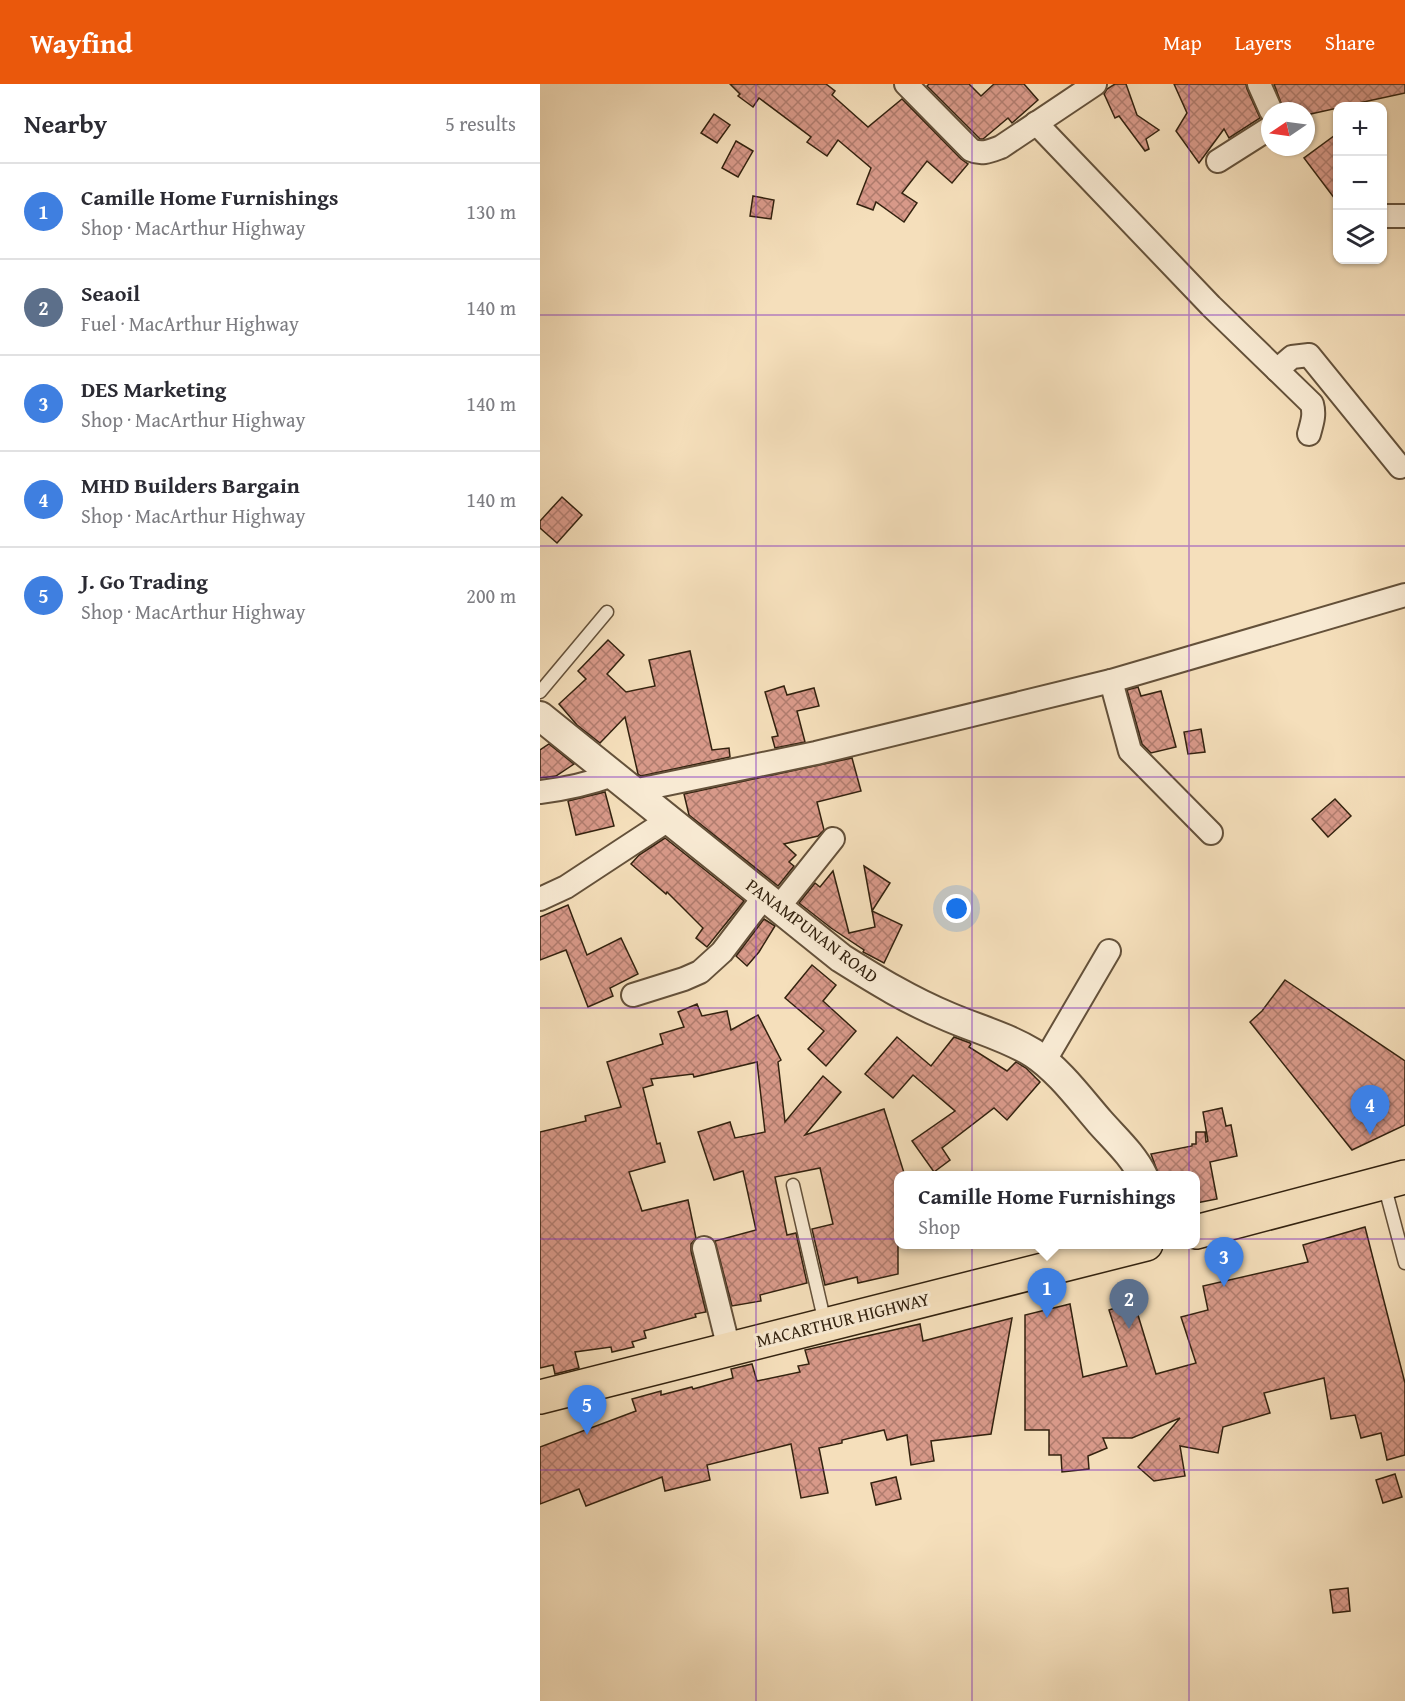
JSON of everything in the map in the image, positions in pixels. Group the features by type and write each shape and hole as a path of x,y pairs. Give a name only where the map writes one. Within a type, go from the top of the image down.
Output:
{"highway":[{"path":"1200,1231 1395,1180"},
{"name":"MACARTHUR HIGHWAY","path":"540,1397 1130,1249"}],"street":[{"path":"906,84 970,150 978,153 986,153 1001,147 1095,84"},
{"path":"1259,84 1267,102"},
{"path":"1036,123 1211,306 1312,404 1314,412 1309,434"},
{"path":"1218,160 1261,134"},
{"path":"1387,216 1405,216"},
{"path":"1277,370 1292,357 1309,356 1400,467"},
{"path":"540,792 590,784 623,783 816,753 1111,681 1405,595"},
{"path":"1111,681 1130,750 1211,833"},
{"name":"PANAMPUNAN ROAD","path":"540,716 840,958 893,991 948,1017 1012,1041 1034,1054 1054,1071 1126,1151 1140,1171"},
{"path":"540,899 566,887 668,820"},
{"path":"633,996 700,972 832,839"},
{"path":"1044,1062 1109,951"},
{"path":"704,1248 729,1349"}],"lane":[{"path":"540,692 607,612"},
{"path":"1395,1180 1405,1263"},
{"path":"793,1185 825,1324"}],"building":[{"path":"730,84 826,84 835,91 832,95 868,127 902,99 968,164 952,183 927,161 902,193 917,203 904,222 876,202 873,210 857,204 871,168 838,140 827,156 807,142 811,137 759,98 753,107 738,96 740,94"},
{"path":"929,84 969,84 981,96 994,84 1024,84 1038,100 1012,123 1008,118 983,139 980,139 927,86"},
{"path":"1115,84 1126,84 1137,115 1159,130 1146,139 1149,149 1145,151 1119,116 1115,118 1104,94"},
{"path":"1174,84 1246,84 1260,118 1229,138 1224,129 1199,163 1176,131 1187,113"},
{"path":"1274,84 1405,84 1405,93 1363,102 1333,102 1333,109 1315,113 1315,102 1281,102"},
{"path":"714,114 730,125 717,143 701,133"},
{"path":"1333,137 1333,196 1304,158 1315,156 1315,150"},
{"path":"736,141 753,151 738,177 722,168"},
{"path":"753,196 774,200 771,219 750,216"},
{"path":"562,497 582,515 557,543 540,528 540,521"},
{"path":"608,640 624,655 607,674 626,692 655,686 649,660 690,651 712,750 729,748 730,757 641,776 638,774 625,717 600,743 577,725 559,704 586,679 578,671"},
{"path":"784,686 787,695 814,688 819,706 797,711 805,742 775,748 772,737 778,736 765,692"},
{"path":"1138,687 1141,696 1161,691 1176,747 1151,753 1142,744 1127,690"},
{"path":"1201,729 1205,752 1188,754 1184,732"},
{"path":"549,744 574,764 556,776 540,778 540,750"},
{"path":"852,758 861,791 817,802 824,830 818,836 784,844 796,855 789,862 794,866 778,886 689,815 684,794"},
{"path":"605,792 614,826 576,835 568,801"},
{"path":"1335,799 1351,816 1328,837 1312,819"},
{"path":"665,838 744,901 707,947 696,938 703,928 667,892 666,894 631,864 639,855"},
{"path":"864,866 890,883 872,911"},
{"path":"833,871 849,933 875,927 872,911 902,925 884,963 863,952 864,950 799,903 815,883 820,887"},
{"path":"568,905 587,955 621,938 638,974 610,988 613,996 588,1007 566,950 540,960 540,917"},
{"path":"764,919 775,926 759,952 747,966 736,956"},
{"path":"812,965 836,985 823,1001 856,1031 826,1066 808,1049 824,1031 785,998"},
{"path":"1285,980 1405,1061 1405,1125 1352,1150 1250,1022 1262,1011"},
{"path":"697,1004 702,1016 727,1011 731,1030 758,1015 781,1060 778,1062 785,1122 823,1076 841,1092 805,1135 884,1109 903,1171 894,1171 894,1249 898,1249 898,1274 858,1283 857,1277 825,1285 812,1229 833,1224 820,1168 775,1177 787,1235 796,1233 807,1283 760,1295 761,1301 732,1306 715,1241 756,1230 743,1171 714,1180 698,1132 730,1122 735,1138 765,1132 757,1062 694,1077 693,1074 651,1079 653,1085 643,1088 657,1144 660,1143 665,1162 629,1172 642,1211 688,1200 696,1238 691,1244 691,1251 706,1312 695,1314 696,1317 644,1331 646,1338 632,1342 634,1347 612,1352 611,1347 575,1352 579,1368 555,1374 553,1365 540,1368 540,1132 586,1121 585,1116 621,1107 607,1062 663,1044 660,1034 684,1027 678,1012"},
{"path":"897,1037 931,1066 954,1037 970,1043 969,1047 1007,1071 1016,1062 1040,1082 1007,1120 994,1108 942,1148 950,1160 933,1171 912,1141 955,1111 913,1075 893,1098 865,1074"},
{"path":"1222,1108 1226,1126 1231,1125 1237,1156 1210,1162 1217,1199 1200,1202 1200,1171 1157,1171 1151,1154 1192,1146 1196,1144 1196,1132 1205,1132 1206,1142 1208,1141 1203,1112"},
{"path":"1365,1227 1405,1383 1405,1455 1387,1460 1381,1433 1361,1438 1355,1415 1331,1419 1324,1378 1264,1393 1270,1413 1223,1427 1218,1453 1180,1446 1185,1476 1154,1481 1138,1467 1180,1418 1132,1438 1103,1438 1107,1448 1088,1456 1089,1469 1062,1472 1061,1455 1049,1455 1049,1430 1025,1430 1025,1315 1070,1304 1083,1377 1127,1366 1109,1310 1134,1302 1156,1374 1196,1363 1181,1317 1208,1310 1203,1286 1308,1262 1303,1245"},
{"path":"1012,1318 991,1434 931,1441 934,1461 911,1465 907,1435 887,1440 884,1430 819,1448 828,1493 801,1498 791,1444 707,1465 710,1480 665,1491 662,1477 586,1506 579,1489 540,1504 540,1447 636,1411 632,1399 661,1391 661,1395 692,1387 693,1389 733,1378 731,1369 752,1364 757,1381 800,1372 798,1366 809,1364 805,1350 920,1324 923,1341"},
{"path":"1395,1474 1402,1497 1383,1503 1376,1480"},
{"path":"896,1477 901,1499 876,1505 871,1483"},
{"path":"1348,1588 1350,1611 1333,1613 1330,1590"}],"place":[{"name":"MHD Builders Bargain","path":"1370,1135"},
{"name":"DES Marketing","path":"1224,1287"},
{"name":"Camille Home Furnishings","path":"1047,1318"},
{"name":"Seaoil","path":"1129,1329"},
{"name":"J. Go Trading","path":"587,1435"}]}
